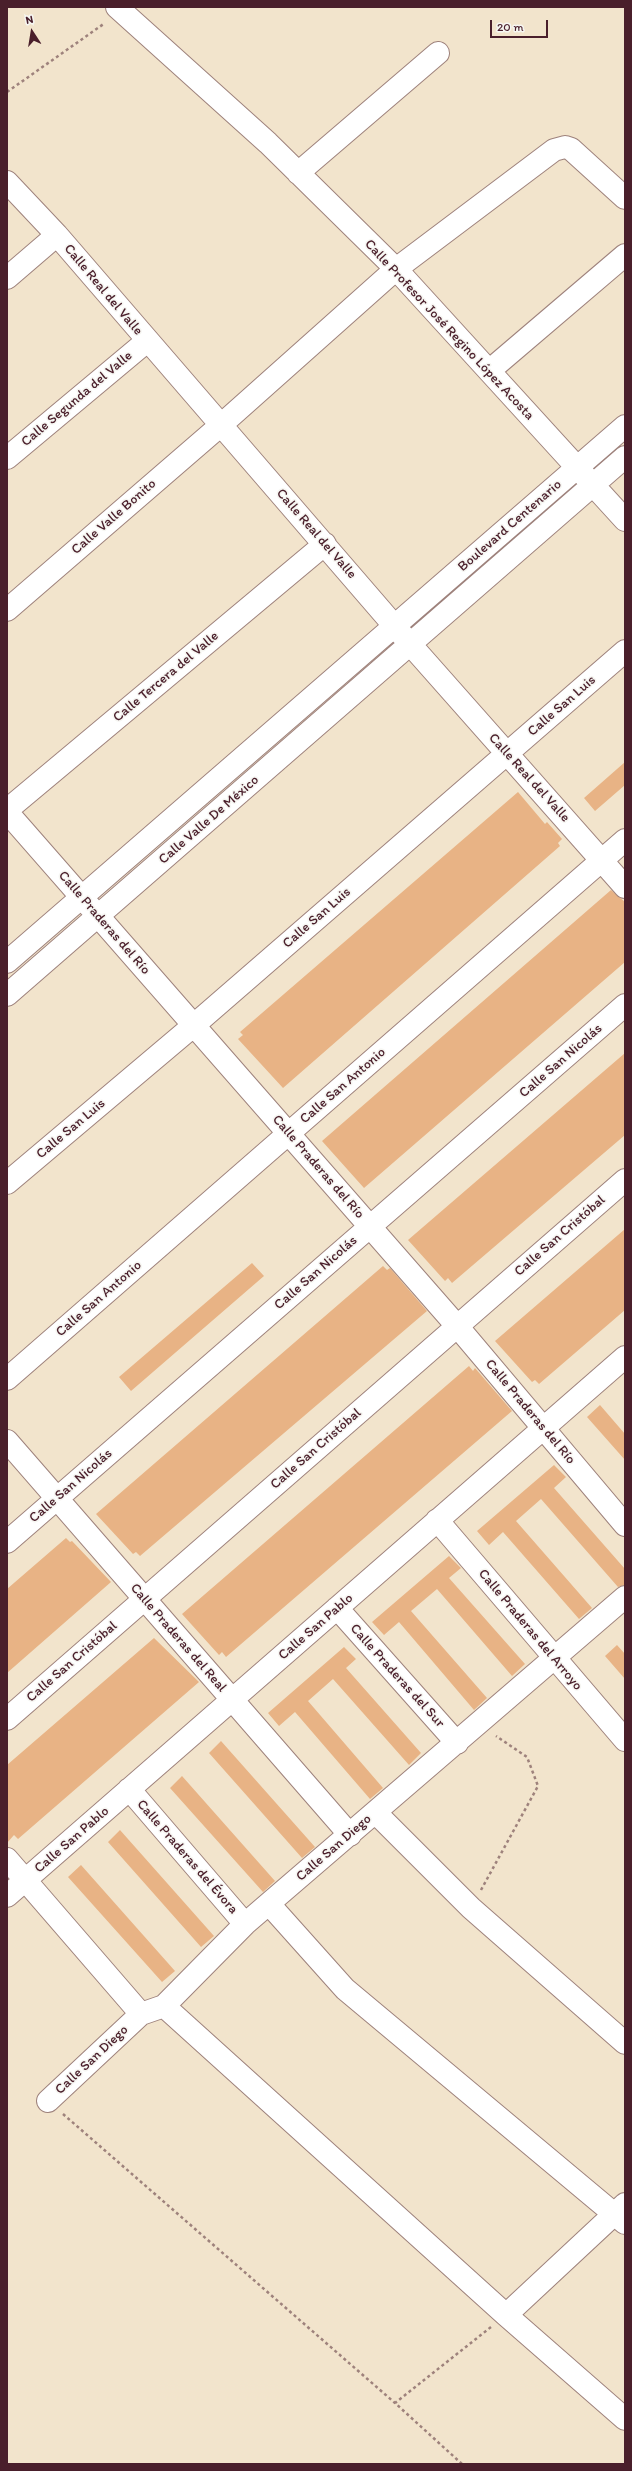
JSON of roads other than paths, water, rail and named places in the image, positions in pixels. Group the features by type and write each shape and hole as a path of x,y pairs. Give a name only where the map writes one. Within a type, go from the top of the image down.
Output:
{"street":[{"name":"Calle Profesor José Regino López Acosta","path":"119,9 268,143 396,268 625,520"},
{"path":"298,173 438,53"},
{"name":"Calle Valle Bonito","path":"7,610 221,425 396,268 559,148 571,148 625,198"},
{"name":"Calle Real del Valle","path":"7,182 57,235 147,341 326,544 410,644 625,887"},
{"path":"7,278 57,235"},
{"path":"489,371 625,255"},
{"name":"Calle Segunda del Valle","path":"7,458 147,341"},
{"name":"Boulevard Centenario","path":"395,626 625,426"},
{"name":"Boulevard Centenario","path":"410,644 625,457"},
{"name":"Calle Tercera del Valle","path":"7,811 326,544"},
{"name":"Calle Valle De México","path":"7,962 395,626"},
{"name":"Calle Valle De México","path":"7,995 410,644"},
{"name":"Calle San Luis","path":"7,1182 193,1026 625,651"},
{"name":"Calle Praderas del Río","path":"7,811 193,1026 457,1326 544,1427 625,1525"},
{"name":"Calle San Antonio","path":"7,1379 625,840"},
{"name":"Calle San Nicolás","path":"7,1542 625,1005"},
{"name":"Calle San Cristóbal","path":"7,1719 625,1180"},
{"name":"Calle San Pablo","path":"7,1896 436,1520 625,1357"},
{"name":"Calle Praderas del Real","path":"7,1441 350,1835"},
{"name":"Calle Praderas del Arroyo","path":"436,1520 625,1740"},
{"name":"Calle San Diego","path":"48,2101 141,2014 164,2006 245,1924 625,1597"},
{"name":"Calle Praderas del Sur","path":"337,1608 457,1743"},
{"name":"Calle Praderas del Évora","path":"129,1789 245,1924"},
{"path":"376,1812 471,1908 625,2043"},
{"path":"7,1859 141,2014"},
{"path":"269,1904 345,1989 621,2213 506,2315"},
{"path":"164,2006 506,2315 625,2419"}]}
